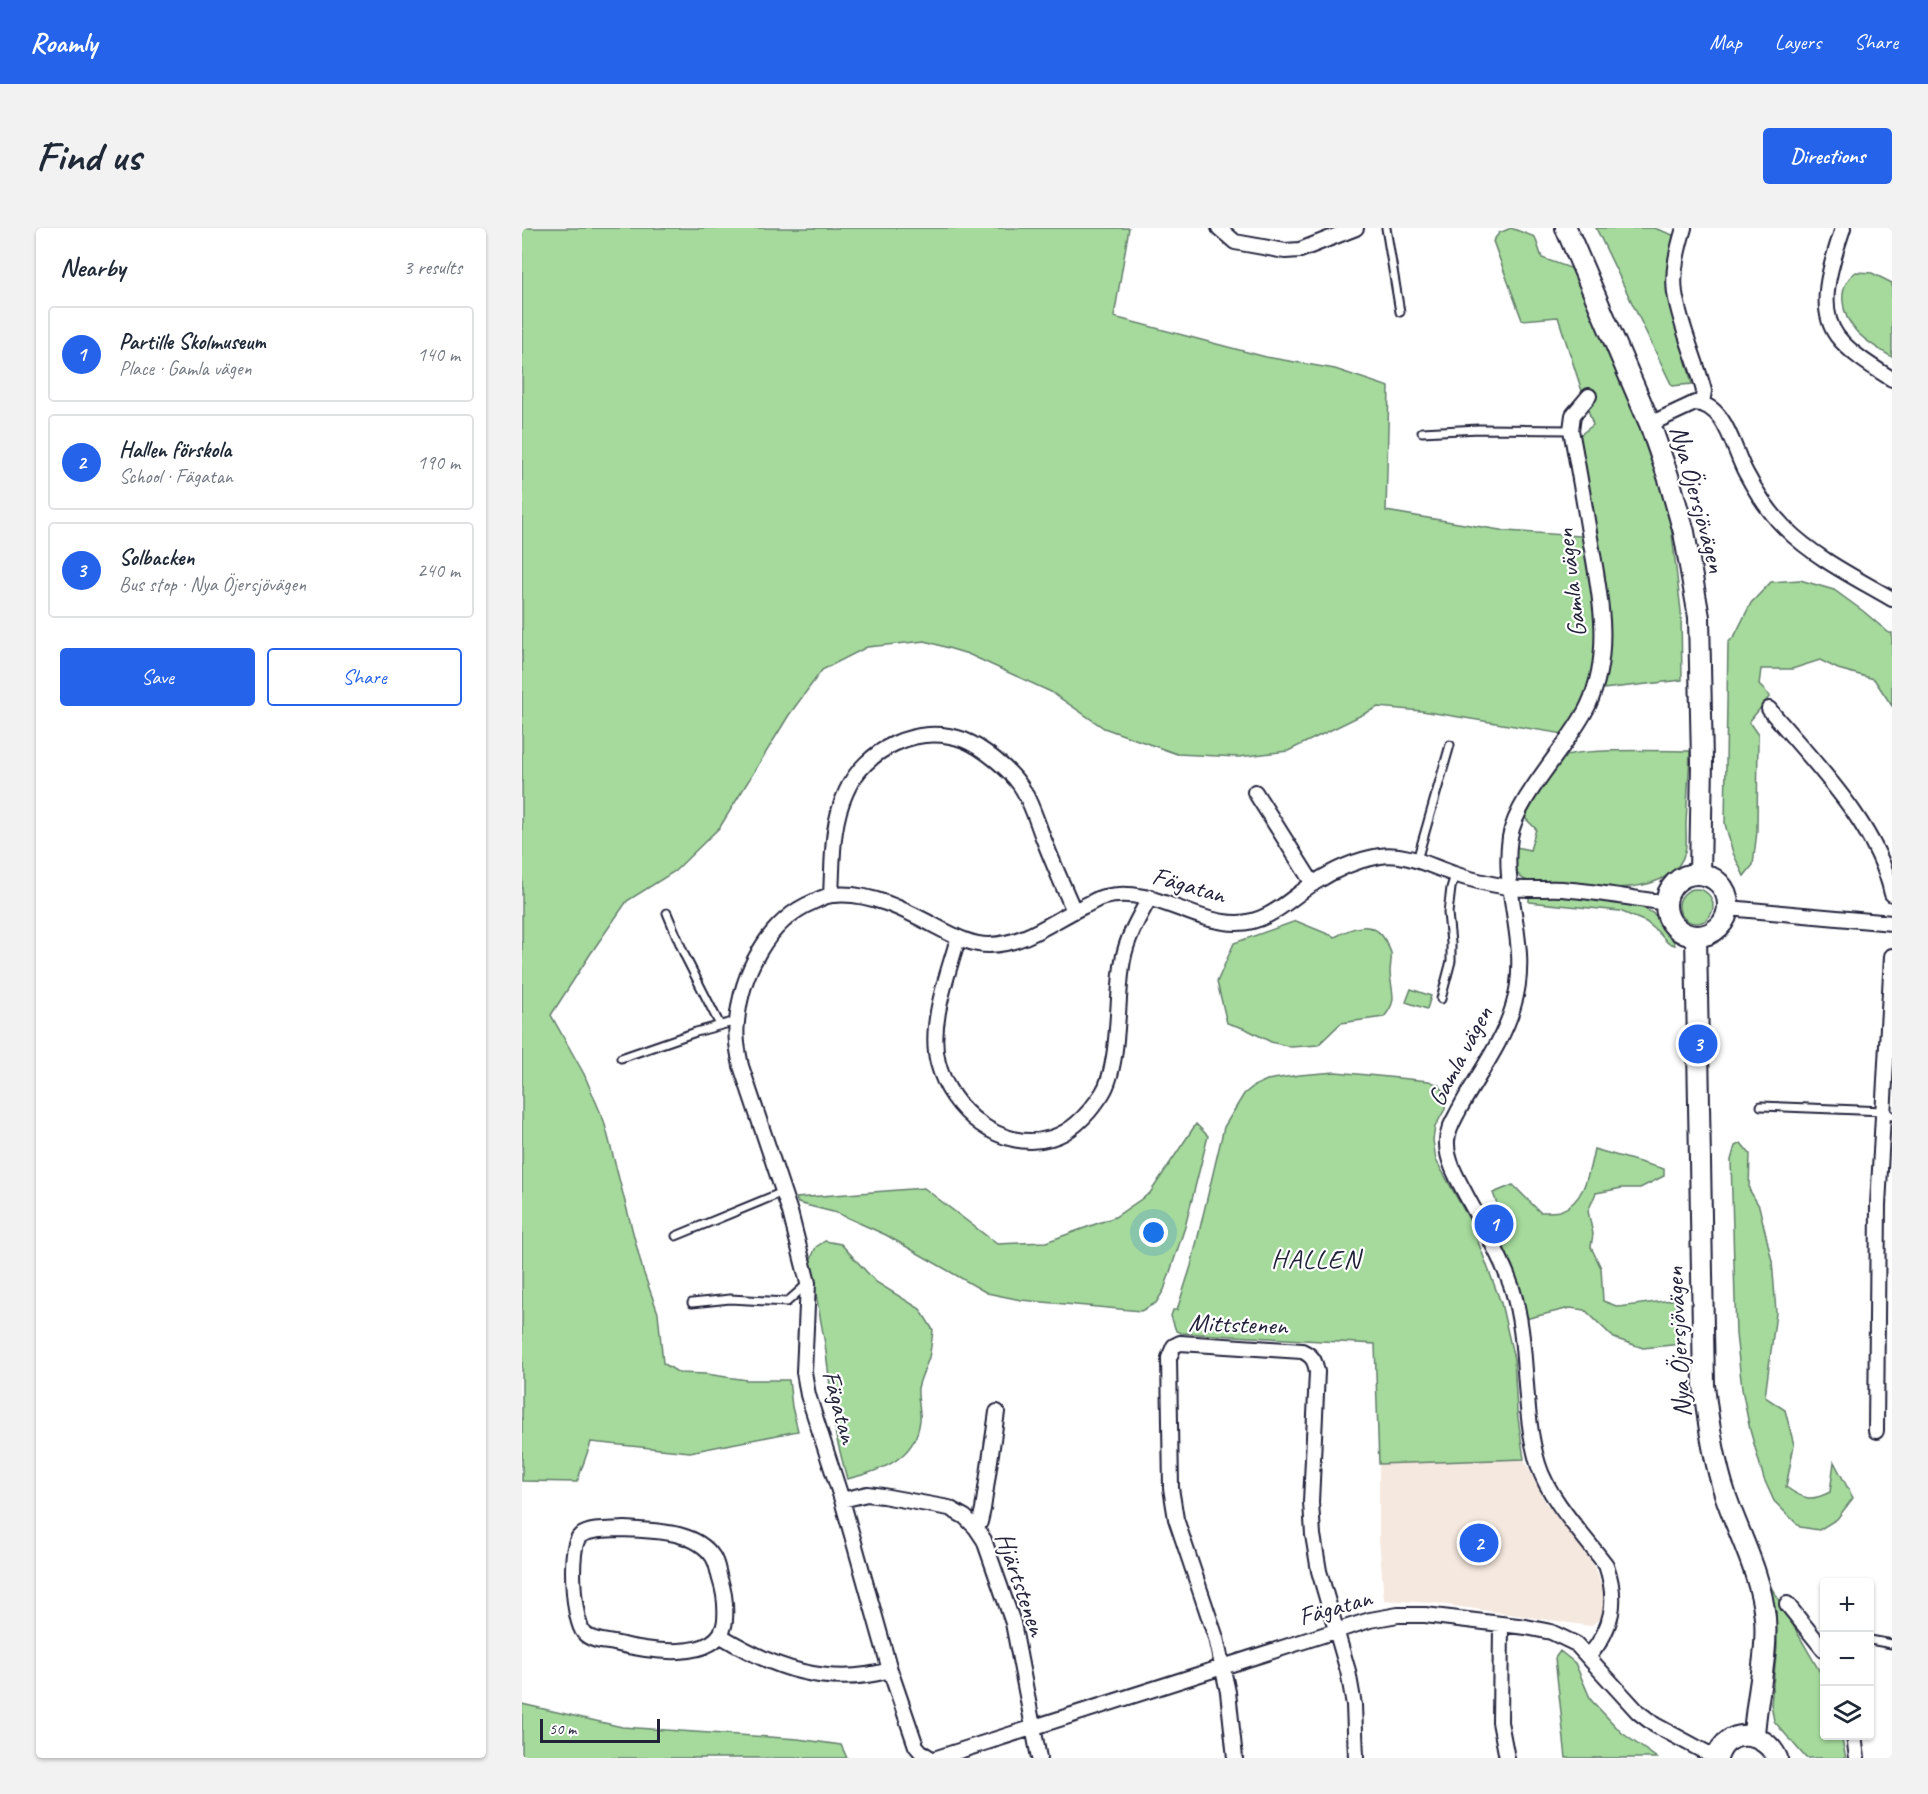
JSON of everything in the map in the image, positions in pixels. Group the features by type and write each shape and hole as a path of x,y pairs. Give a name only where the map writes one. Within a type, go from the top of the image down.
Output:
{"street":[{"path":"1219,228 1235,242 1285,251 1300,250 1356,228"},
{"name":"Nya Öjersjövägen","path":"1566,228 1650,424 1684,532 1699,617 1702,762 1700,874"},
{"path":"1684,228 1675,267 1675,291 1680,315 1704,392 1702,403"},
{"path":"1844,228 1828,287 1827,307 1830,322 1837,336 1859,357 1892,379"},
{"path":"1570,430 1573,415 1589,396"},
{"path":"1650,424 1695,403 1711,407 1721,419 1745,472 1768,507 1784,526 1822,557 1892,599"},
{"name":"Gamla vägen","path":"1570,430 1602,606 1603,652 1600,675 1588,708 1523,806 1511,834 1509,855 1511,888 1520,946 1514,1005 1502,1035 1450,1128 1446,1142 1449,1158 1461,1185 1512,1287 1519,1317 1538,1464 1555,1499 1606,1565 1609,1575 1614,1599 1608,1626 1601,1642 1589,1656"},
{"path":"1768,709 1826,777 1860,822 1887,863 1892,894"},
{"path":"831,895 833,833 846,790 871,757 890,744 915,737 935,735 964,740 993,757 1020,785 1074,911"},
{"path":"1255,792 1312,884"},
{"name":"Fägatan","path":"923,1756 916,1746 890,1670 842,1500 808,1395 804,1372 808,1283 783,1192 741,1066 736,1024 741,993 753,962 765,943 790,915 800,908 831,895 856,896 877,901 911,913 958,938 976,944 1004,944 1039,932 1103,897 1129,894 1150,897 1211,920 1239,923 1268,916 1312,884 1341,868 1383,856 1417,860 1455,874 1511,888 1563,890 1666,903"},
{"path":"1700,874 1712,878 1721,885 1727,896 1728,908 1719,928 1696,936 1685,933 1673,925 1666,903 1677,881 1686,876 1700,874"},
{"path":"958,938 943,992 935,1036 938,1064 947,1086 958,1104 991,1131 1014,1139 1032,1141 1052,1138 1069,1130 1087,1115 1108,1084 1117,1028 1122,960 1128,938 1150,897"},
{"path":"1728,908 1892,923"},
{"name":"Nya Öjersjövägen","path":"1696,936 1704,1385 1711,1440 1726,1496 1750,1554 1765,1618 1764,1657 1754,1736"},
{"path":"1876,1431 1878,1205 1888,1114 1892,956"},
{"name":"Mittstenen","path":"1223,1666 1216,1638 1176,1520 1171,1488 1170,1359 1174,1346 1180,1343 1302,1351 1311,1355 1316,1362 1311,1502 1313,1534 1319,1571 1337,1631"},
{"path":"976,1528 983,1509 997,1412"},
{"name":"Hjärtstenen","path":"842,1500 867,1494 934,1504 958,1512 976,1528 984,1540 1008,1605 1021,1656 1039,1758"},
{"path":"625,1529 658,1531 690,1539 705,1547 714,1559 723,1590 725,1620 721,1636 710,1644 698,1648 673,1651 640,1649 584,1634 577,1619 574,1594 573,1550 576,1541 591,1531 625,1529"},
{"path":"1787,1604 1820,1643"},
{"name":"Fägatan","path":"937,1758 1370,1620 1398,1615 1425,1615 1501,1623 1551,1632 1576,1644 1638,1712 1655,1725 1707,1753 1717,1755"},
{"path":"1501,1623 1500,1722 1507,1758"},
{"path":"1337,1631 1354,1705 1356,1758"},
{"path":"721,1636 753,1655 785,1668 813,1674 868,1676 890,1670"},
{"path":"1223,1666 1235,1758"},
{"path":"1717,1755 1725,1744 1734,1738 1754,1736 1772,1748 1777,1758"},
{"path":"1855,1740 1857,1758"}],"lane":[{"path":"1386,228 1400,312"},
{"path":"1422,432 1479,429 1570,430"},
{"path":"1417,860 1450,746"},
{"path":"1441,999 1451,961 1448,913 1455,874"},
{"path":"667,913 685,956 720,1025"},
{"path":"621,1058 720,1025 736,1024"},
{"path":"1761,1106 1888,1114"},
{"path":"676,1236 783,1192"},
{"path":"692,1304 730,1299 787,1302 808,1283"},
{"path":"1874,1641 1892,1644"}],"shaded area":[{"path":"1524,1459 1545,1502 1582,1547 1596,1570 1603,1590 1603,1617 1590,1626 1434,1603 1384,1600 1379,1539 1379,1464"}],"green space":[{"path":"522,228 1129,228 1114,317 1266,357 1335,369 1389,387 1386,511 1506,531 1594,537 1576,438 1593,425 1558,317 1522,320 1493,241 1499,233 1511,228 1535,237 1542,258 1576,270 1631,401 1669,509 1681,611 1682,680 1603,689 1587,700 1564,734 1422,711 1378,707 1288,751 1239,757 1177,754 1104,728 1051,692 968,654 925,641 867,647 822,670 789,715 720,827 675,871 627,901 551,1015 584,1074 604,1121 643,1271 658,1313 663,1363 679,1373 747,1380 789,1380 798,1431 690,1452 591,1442 577,1482 522,1481"},
{"path":"1596,228 1654,228 1673,235 1668,290 1692,384 1672,386"},
{"path":"1856,272 1872,273 1892,283 1892,357 1860,335 1847,317 1843,292 1845,285"},
{"path":"1800,580 1834,590 1892,633 1892,706 1874,679 1838,669 1820,660 1792,669 1761,669 1759,685 1770,696 1749,722 1758,735 1757,831 1753,865 1744,876 1733,853 1725,824 1728,643 1735,635 1751,603 1771,582"},
{"path":"1605,751 1690,751 1686,849 1676,869 1660,879 1640,886 1617,888 1530,882 1519,876 1515,864 1516,847 1530,850 1536,829 1522,815 1547,775 1566,756 1574,753"},
{"path":"1696,889 1708,894 1713,906 1708,918 1696,923 1684,918 1679,906 1684,894"},
{"path":"1529,895 1605,898 1639,906 1665,924 1675,945 1668,943 1646,922 1620,911 1529,902"},
{"path":"1296,921 1335,937 1348,930 1362,927 1375,929 1380,933 1391,951 1390,972 1393,1000 1384,1017 1341,1023 1318,1045 1291,1047 1271,1042 1246,1029 1227,1023 1217,982 1234,943"},
{"path":"1411,989 1431,996 1427,1009 1406,1002"},
{"path":"1336,1072 1429,1081 1439,1085 1446,1094 1445,1109 1435,1127 1433,1140 1436,1160 1471,1223 1501,1303 1514,1359 1517,1411 1524,1459 1379,1464 1375,1344 1176,1331 1171,1316 1173,1310 1177,1310 1191,1266 1224,1127 1244,1094 1267,1080"},
{"path":"1196,1124 1208,1136 1185,1227 1164,1290 1156,1303 1141,1311 1021,1300 987,1293 886,1235 837,1213 798,1203 796,1198 924,1188 997,1244 1046,1242 1115,1217 1150,1193"},
{"path":"1741,1143 1750,1154 1749,1189 1759,1206 1772,1261 1776,1313 1765,1397 1785,1410 1794,1445 1786,1487 1807,1498 1818,1497 1830,1492 1834,1462 1853,1498 1837,1519 1819,1530 1800,1527 1774,1501 1764,1479 1750,1430 1742,1389 1736,1334 1731,1160 1735,1146"},
{"path":"1594,1149 1664,1169 1664,1176 1640,1188 1622,1188 1596,1193 1588,1211 1593,1234 1591,1247 1601,1268 1603,1301 1619,1307 1679,1299 1681,1344 1643,1348 1614,1338 1585,1310 1570,1308 1525,1319 1516,1281 1504,1249 1509,1236 1493,1193 1513,1185 1540,1212 1560,1211 1575,1201 1580,1193 1588,1176"},
{"path":"825,1241 841,1244 876,1282 920,1309 933,1330 929,1357 918,1388 920,1420 912,1445 904,1454 884,1467 847,1479 836,1436 825,1344 810,1261 816,1247"},
{"path":"1767,1580 1820,1672 1820,1740 1842,1740 1846,1758 1806,1758 1774,1721 1771,1704 1777,1647 1776,1611"},
{"path":"1560,1651 1575,1663 1591,1700 1622,1733 1657,1758 1566,1758 1555,1658"},
{"path":"522,1704 622,1727 798,1739 841,1745 847,1758 522,1758"}],"place":[{"name":"Solbacken","path":"1698,1044"},
{"name":"Partille Skolmuseum","path":"1494,1224"},
{"name":"Hallen förskola","path":"1479,1543"}],"district":[{"name":"HALLEN","path":"1316,1259"}]}
